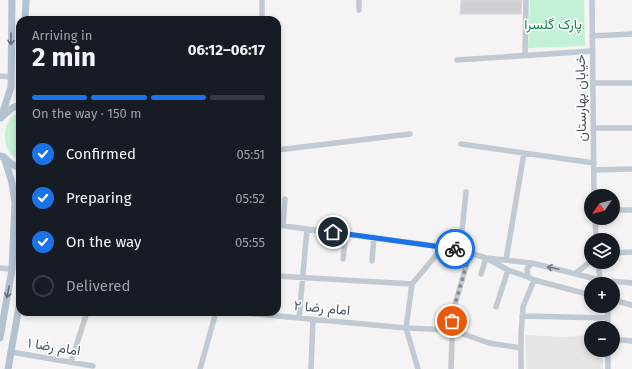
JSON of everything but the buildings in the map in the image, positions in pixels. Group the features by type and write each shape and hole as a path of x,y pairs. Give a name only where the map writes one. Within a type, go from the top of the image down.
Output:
{"main road":[{"path":"1,119 11,87 12,0"},
{"path":"26,0 26,16"},
{"path":"1,119 6,112 16,106"},
{"path":"1,155 16,167"},
{"path":"1,155 12,183 15,203 12,269 3,308 0,337 13,337"},
{"path":"8,369 17,316"}],"street":[{"path":"262,0 262,16"},
{"path":"359,0 359,10"},
{"path":"525,56 526,0"},
{"name":"خیابان بهارستان","path":"592,0 594,189"},
{"path":"592,36 632,34"},
{"path":"457,60 592,51"},
{"path":"0,76 11,77"},
{"path":"593,83 632,83"},
{"path":"593,128 632,128"},
{"path":"281,150 410,134"},
{"path":"461,144 594,163"},
{"path":"506,260 524,153"},
{"path":"594,170 632,169"},
{"path":"460,250 466,192"},
{"path":"281,220 285,199"},
{"path":"620,210 632,210"},
{"path":"281,225 460,250 486,258 508,270 534,280 584,293"},
{"path":"298,318 306,229"},
{"path":"343,259 346,234"},
{"path":"372,261 374,237"},
{"path":"418,369 406,328 412,284 443,247"},
{"path":"620,253 632,252"},
{"path":"451,369 453,311 470,253"},
{"path":"486,258 532,263 590,277"},
{"path":"481,274 486,258"},
{"path":"528,277 527,269 532,263"},
{"path":"576,273 584,267"},
{"path":"0,268 12,269"},
{"path":"496,307 508,270"},
{"path":"281,276 412,284"},
{"path":"521,369 523,307 534,280"},
{"path":"620,282 632,283"},
{"path":"620,302 632,305"},
{"path":"522,316 608,318 608,313"},
{"path":"71,362 86,316"},
{"path":"200,369 215,316"},
{"name":"امام رضا ۲","path":"277,316 406,328 452,330 489,343 521,348"},
{"path":"311,369 313,319"},
{"path":"620,340 632,340"},
{"name":"امام رضا ۱","path":"11,352 93,366"},
{"path":"608,357 608,369"}],"shaded area":[{"path":"525,335 564,337 584,336 584,357 603,357 603,369 527,369"}],"green space":[{"name":"پارک گلسرا","path":"530,0 584,0 585,46 528,48"},
{"path":"16,114 16,158 13,157 9,151 5,136 9,120"}],"way so far":[{"path":"452,321 453,311 470,253 455,249"}],"route":[{"path":"333,232 455,249"}]}
